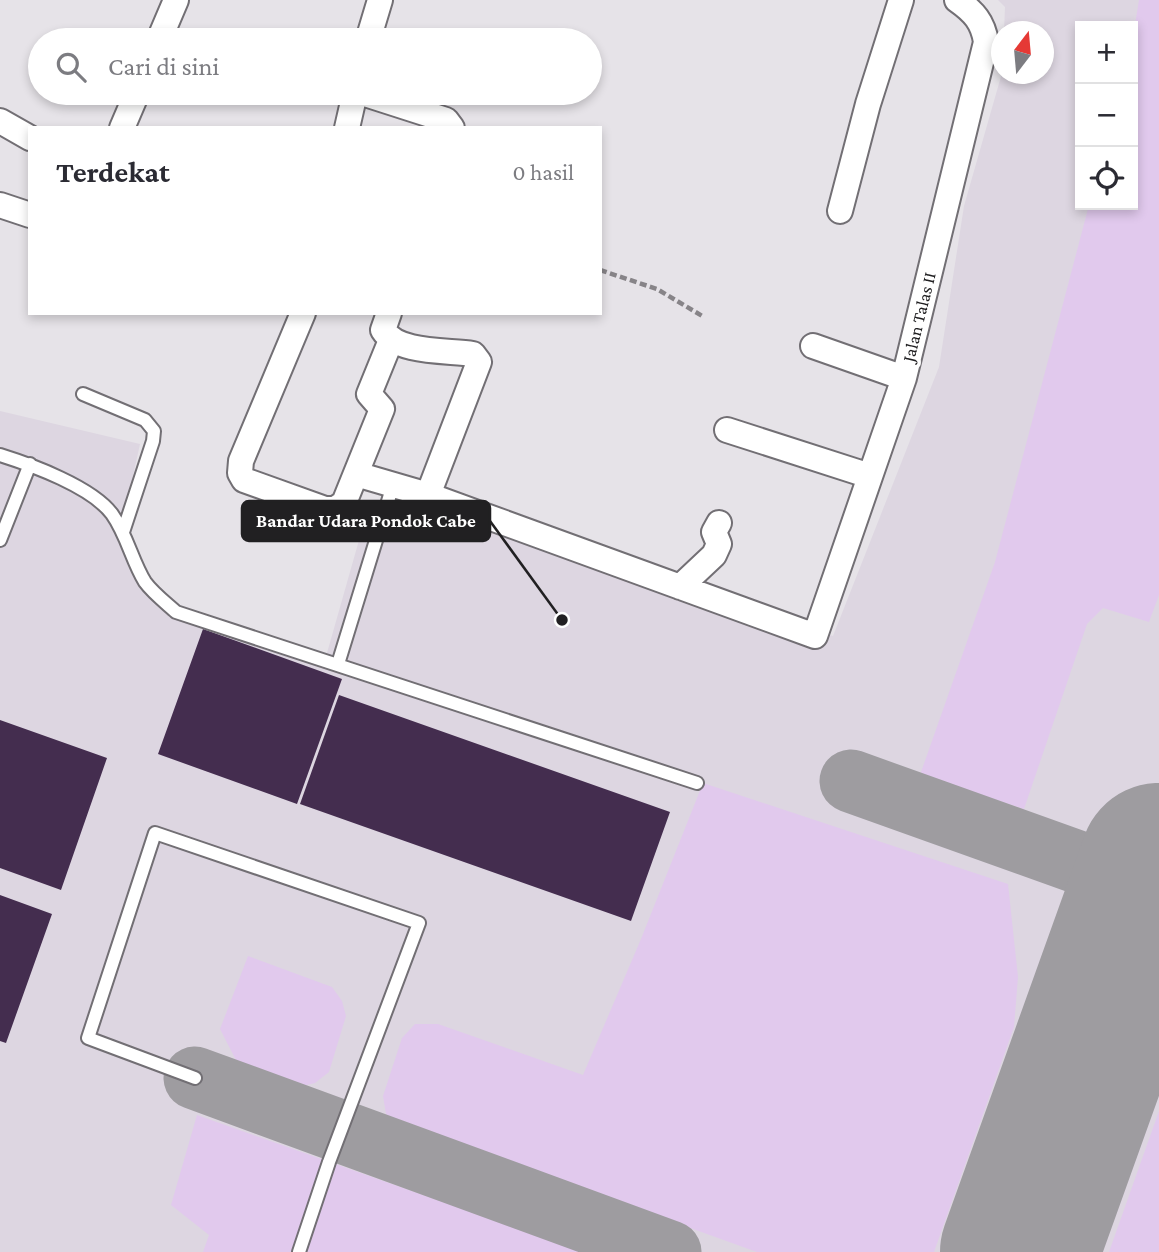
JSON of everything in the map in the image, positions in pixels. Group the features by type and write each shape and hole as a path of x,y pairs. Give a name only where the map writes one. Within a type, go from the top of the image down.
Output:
{"street":[{"path":"164,28 176,0"},
{"path":"372,28 380,0"},
{"path":"840,211 868,104 901,0"},
{"name":"Jalan Talas II","path":"680,587 815,636 904,378 986,42 983,27 974,12 957,0"},
{"path":"123,126 132,105"},
{"path":"347,126 352,105"},
{"path":"399,105 446,120 450,126"},
{"path":"0,121 28,137"},
{"path":"0,205 28,214"},
{"path":"302,315 246,449 240,473 244,480 325,509 335,509 344,503 382,410 369,394 391,340"},
{"path":"387,315 383,330 391,340 432,351 473,354 479,362 428,495"},
{"path":"813,346 904,378"},
{"path":"727,430 870,476"},
{"path":"356,474 428,495 680,587 714,555 719,544 714,532 719,523"}],"lane":[{"path":"83,394 145,420 154,430 153,442 123,532"},
{"path":"0,455 30,464 94,496 111,513 123,532 146,582 176,612 697,783"},
{"path":"0,540 30,464"},
{"path":"338,664 393,485"},
{"path":"195,1078 88,1038 155,833 419,923 329,1162 299,1252"}],"path":[{"path":"602,271 657,289 704,317"}],"shaded area":[{"path":"998,0 1159,0 1159,1252 0,1252 0,411 140,444 124,517 156,603 327,653 367,512 414,486 833,636 939,367 964,206 999,84 1054,84 1054,21 1004,21 1005,7"},
{"path":"1139,0 1159,0 1159,595 1149,622 1103,608 1087,624 1024,809 920,775 995,562 1088,210 1138,210 1138,21 1136,21"},
{"path":"703,783 1008,884 1018,977 1014,1027 934,1252 757,1252 406,1126 386,1114 383,1096 402,1038 415,1024 438,1024 583,1075"},
{"path":"248,956 332,987 342,1001 346,1016 329,1072 315,1083 294,1088 240,1068 220,1029"},
{"path":"1159,1111 1159,1252 1109,1252"},
{"path":"197,1115 584,1252 203,1252 209,1235 171,1205"}],"building":[{"path":"203,629 342,679 297,804 158,754"},
{"path":"339,695 670,812 631,921 300,804"},
{"path":"0,720 107,758 61,890 0,868"},
{"path":"0,895 52,914 6,1043 0,1041"}],"taxiway":[{"path":"851,781 1150,888"},
{"path":"195,1078 670,1252"}],"runway":[{"path":"1019,1252 1159,862"}],"place":[{"name":"Bandar Udara Pondok Cabe","path":"562,620"}]}
